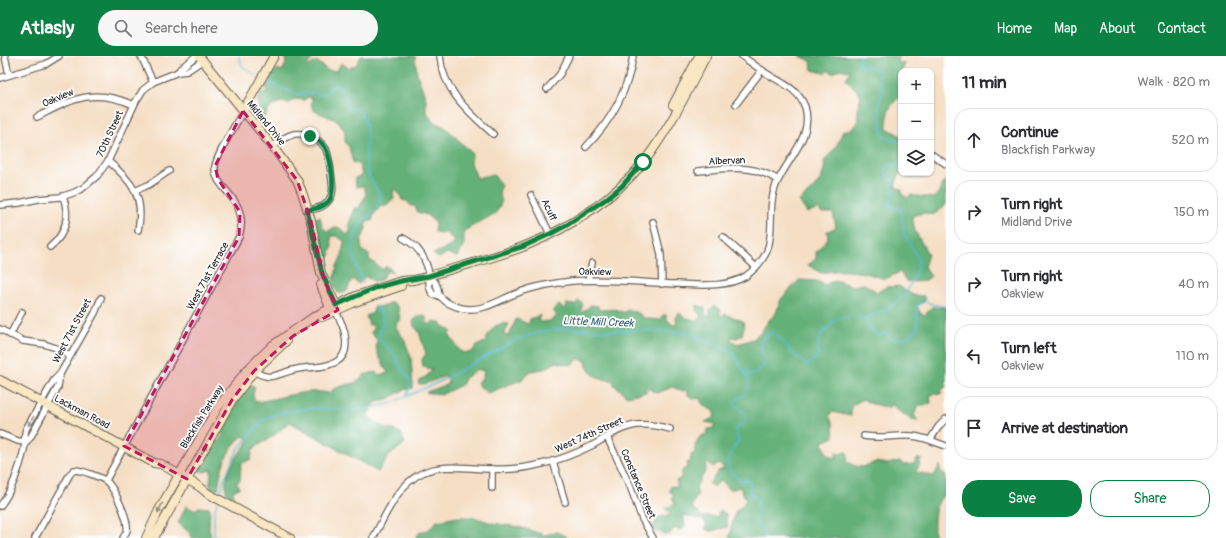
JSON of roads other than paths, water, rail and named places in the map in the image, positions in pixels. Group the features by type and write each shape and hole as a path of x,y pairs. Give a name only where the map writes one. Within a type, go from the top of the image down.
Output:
{"main road":[{"path":"243,111 274,56"},
{"name":"Blackfish Parkway","path":"657,142 665,122 699,56"},
{"name":"Blackfish Parkway","path":"178,477 218,407 247,370 273,345 314,316 403,286 414,280 524,246 567,225 589,211 622,186 643,162 665,131 706,56"},
{"name":"Midland Drive","path":"199,58 273,147 297,180 307,210 322,273 334,308"},
{"name":"Blackfish Parkway","path":"186,482 232,400 254,372 279,347 334,308"},
{"name":"Lackman Road","path":"0,380 124,446 154,463 158,468 178,477 198,491 207,493 290,538"},
{"path":"146,538 159,510 178,477"},
{"path":"154,538 186,482"}],"street":[{"path":"5,56 9,75"},
{"path":"0,78 46,64 59,56"},
{"path":"141,56 153,82"},
{"path":"440,56 442,70 453,93 466,109 493,134"},
{"path":"547,89 560,74 569,56"},
{"path":"586,147 600,133 618,105 629,79 634,56"},
{"path":"723,237 756,267 766,251 769,242 774,189 802,139 806,128 807,118 804,107 799,96 793,89 742,56"},
{"name":"70th Street","path":"0,205 63,196 73,193 86,185 97,176 108,161 134,105 143,90 153,82 178,72 187,71 199,58"},
{"path":"736,104 762,70"},
{"name":"Oakview","path":"37,118 69,101 93,96 112,97 134,105"},
{"name":"West 71st Terrace","path":"106,480 239,237 242,226 240,212 234,199 218,179 215,166 243,111"},
{"path":"273,147 284,138 298,134 314,138 325,148 329,159 333,186 330,200 320,208 307,210"},
{"path":"934,156 946,164"},
{"path":"108,161 124,174 135,191 138,198 140,216 138,230"},
{"name":"Albervan","path":"698,171 746,168 763,172 778,180"},
{"path":"135,191 156,181 169,171"},
{"name":"Acuff","path":"531,195 550,234"},
{"path":"50,247 60,236 66,221 67,210 63,196"},
{"path":"653,222 661,254 662,284"},
{"name":"Oakview","path":"403,238 417,248 424,260 429,276 434,280 439,296 448,304 468,310 484,308 519,292 550,283 588,280 705,285 733,282 745,276 756,267"},
{"path":"588,280 592,263"},
{"name":"West 71st Street","path":"0,506 8,493 24,451 26,442 24,434 45,403 54,380 60,374 95,313 101,298"},
{"path":"254,372 265,377 271,377 292,370 329,365 336,362 342,356 346,345 344,330 334,308"},
{"path":"10,335 22,312"},
{"path":"0,329 23,341 44,344 56,348 70,356"},
{"path":"930,440 939,426 946,419"},
{"name":"West 74th Street","path":"373,538 398,494 406,484 423,473 441,468 453,467 492,469 528,467 553,461 581,450 627,427 648,425 670,429"},
{"path":"0,434 18,441 26,442"},
{"path":"864,436 875,438 910,436 930,440 946,446"},
{"name":"Constance Street","path":"607,437 630,486 642,519 653,538"},
{"path":"553,461 565,502"},
{"path":"492,469 492,488"},
{"path":"35,538 70,474 74,470 79,470 106,480 112,486 126,522 127,530 123,538"}],"waterway":[{"path":"239,56 242,66 255,75"},
{"path":"860,56 859,64 877,69 882,92 879,104 881,126 884,138 898,141"},
{"path":"268,82 298,95 306,92 322,95 338,84 346,98 348,110 357,108 362,116 366,131 367,169 380,198 378,207 360,224 354,242 353,251 363,283"},
{"path":"866,318 891,307 905,295 917,270 919,260 904,234 901,210 889,204 893,193 892,181 885,173 885,168 891,164 897,166 898,165"},
{"name":"Little Mill Creek","path":"219,497 224,479 238,449 262,420 278,413 313,408 357,410 389,404 439,382 518,339 539,332 568,328 607,331 652,330 693,334 732,351 744,371 751,375 762,368 765,360 760,344 761,341 772,332 785,343 792,353 807,365 819,356 819,338 835,319 854,316 866,319 870,329 879,336 885,333 889,335 891,339 902,339 917,330 918,305 926,301 931,304 946,307"},
{"path":"376,306 381,314 383,322 379,333 380,340 395,355 401,368 409,378 411,384 407,395"},
{"path":"745,372 749,383 748,389"},
{"path":"745,394 736,400 734,404 743,411 746,420 744,424 739,425 735,429 739,440 731,453 728,463 731,472 739,480 750,481 750,492 757,499 758,507 758,513 754,520 762,529 765,538"},
{"name":"Little Mill Creek","path":"214,538 214,513 217,502"}]}
